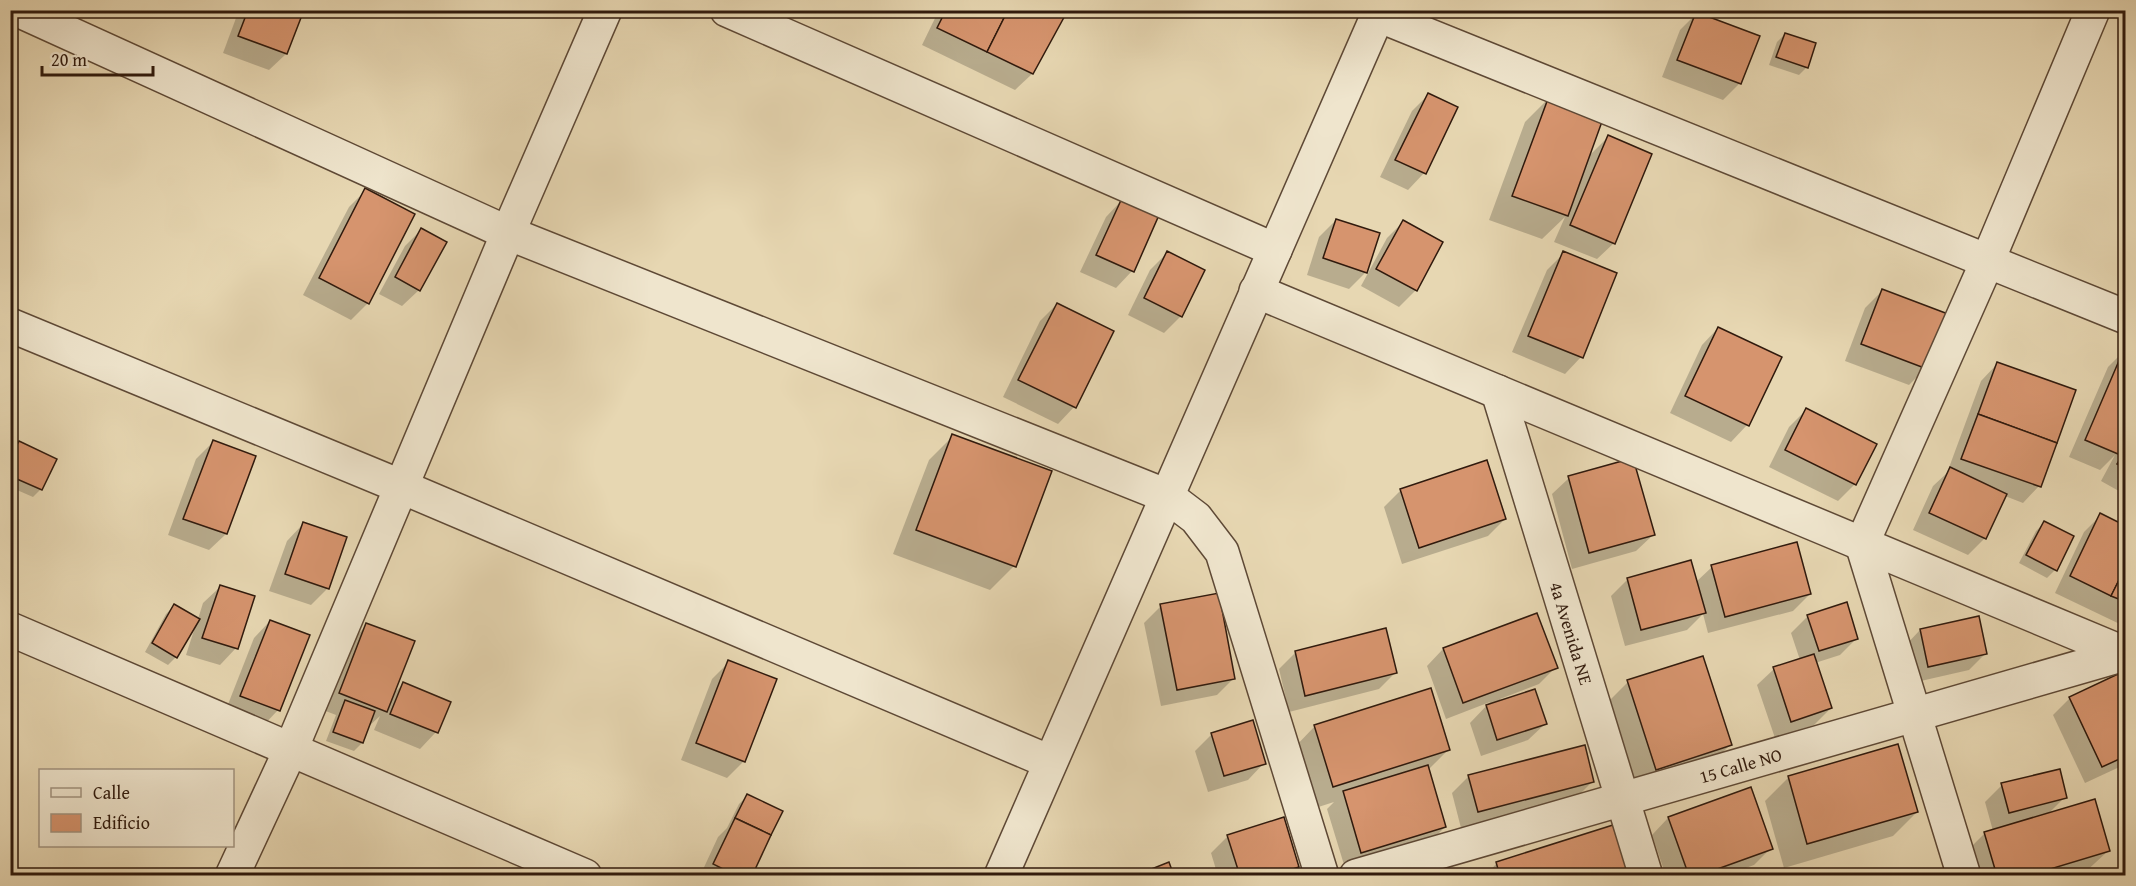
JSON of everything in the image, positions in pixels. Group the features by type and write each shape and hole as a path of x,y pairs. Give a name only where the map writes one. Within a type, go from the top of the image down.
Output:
{"street":[{"path":"18,10 508,233 1167,496 1196,518 1222,552 1322,876"},
{"path":"232,876 291,749 508,233 605,10"},
{"path":"727,10 1275,250"},
{"path":"1964,876 1862,544 1988,260 2093,10"},
{"path":"1001,876 1379,13 2126,317"},
{"path":"1256,291 2125,654"},
{"path":"10,325 402,487 1050,762"},
{"name":"4a Avenida NE","path":"1498,392 1646,876"},
{"path":"10,629 585,876"},
{"name":"15 Calle NO","path":"1356,876 2125,654"}],"building":[{"path":"248,10 304,10 287,54 238,36"},
{"path":"946,10 1008,10 987,52 937,28"},
{"path":"1008,10 1068,10 1033,74 987,52"},
{"path":"1696,12 1760,36 1741,84 1677,60"},
{"path":"1785,33 1816,43 1808,68 1776,57"},
{"path":"1428,93 1458,107 1426,174 1395,160"},
{"path":"1549,96 1604,116 1568,216 1512,196"},
{"path":"1608,135 1652,154 1615,244 1570,225"},
{"path":"365,188 415,214 369,304 319,278"},
{"path":"1122,198 1159,215 1134,272 1096,255"},
{"path":"1336,219 1380,233 1367,273 1323,258"},
{"path":"1403,220 1443,242 1417,291 1376,269"},
{"path":"421,228 447,242 420,291 395,277"},
{"path":"1167,251 1205,270 1182,317 1144,298"},
{"path":"1563,251 1617,273 1583,358 1528,336"},
{"path":"1882,289 1948,314 1927,369 1861,344"},
{"path":"1057,303 1114,331 1076,408 1018,380"},
{"path":"1718,327 1782,357 1749,426 1685,396"},
{"path":"2124,349 2126,437 2118,454 2085,440"},
{"path":"1997,362 2076,390 2057,443 1978,414"},
{"path":"1806,408 1877,444 1856,485 1785,450"},
{"path":"1978,414 2057,443 2041,487 1961,459"},
{"path":"952,434 1052,471 1016,567 916,530"},
{"path":"213,440 256,456 227,534 183,519"},
{"path":"19,441 57,459 42,490 10,476 10,459"},
{"path":"2126,449 2126,469 2117,464"},
{"path":"1633,458 1655,535 1589,553 1568,476"},
{"path":"1487,460 1506,519 1419,548 1400,489"},
{"path":"1950,467 2007,494 1986,539 1929,513"},
{"path":"2100,513 2126,526 2126,566 2111,596 2070,576"},
{"path":"2044,521 2074,536 2057,571 2026,555"},
{"path":"303,522 347,537 329,589 285,574"},
{"path":"1797,542 1811,594 1725,617 1711,565"},
{"path":"1691,560 1706,613 1641,630 1627,578"},
{"path":"2126,566 2126,602 2111,596"},
{"path":"220,585 255,596 238,649 202,638"},
{"path":"1219,593 1235,679 1177,690 1160,604"},
{"path":"1847,602 1858,639 1819,651 1807,615"},
{"path":"174,604 200,619 177,658 152,643"},
{"path":"1537,613 1558,668 1463,703 1443,648"},
{"path":"1979,616 1987,654 1928,667 1920,629"},
{"path":"270,620 310,635 280,711 240,696"},
{"path":"366,623 415,641 387,712 339,693"},
{"path":"1386,628 1397,673 1305,696 1295,651"},
{"path":"1814,654 1832,708 1791,722 1773,667"},
{"path":"1703,656 1732,745 1656,770 1627,680"},
{"path":"728,660 777,679 745,762 696,743"},
{"path":"2118,674 2126,689 2126,756 2102,767 2069,697"},
{"path":"403,682 451,702 438,733 390,714"},
{"path":"1431,688 1450,750 1333,787 1314,725"},
{"path":"1535,689 1547,724 1497,740 1486,705"},
{"path":"345,700 375,711 363,743 333,732"},
{"path":"1253,720 1266,764 1224,776 1211,733"},
{"path":"1898,744 1918,812 1807,844 1788,776"},
{"path":"1585,745 1594,782 1478,812 1468,775"},
{"path":"1428,765 1446,827 1361,853 1343,791"},
{"path":"2060,769 2067,798 2009,813 2001,783"},
{"path":"1751,787 1773,849 1698,876 1689,876 1668,817"},
{"path":"747,794 783,811 771,835 735,818"},
{"path":"2095,799 2110,851 2027,876 1997,876 1984,832"},
{"path":"1284,817 1299,867 1271,876 1240,876 1227,835"},
{"path":"735,818 771,835 752,876 737,876 713,864"},
{"path":"1613,825 1629,876 1500,876 1496,862"},
{"path":"1169,862 1174,876 1134,876"},
{"path":"1475,870 1476,876 1456,876"}]}
